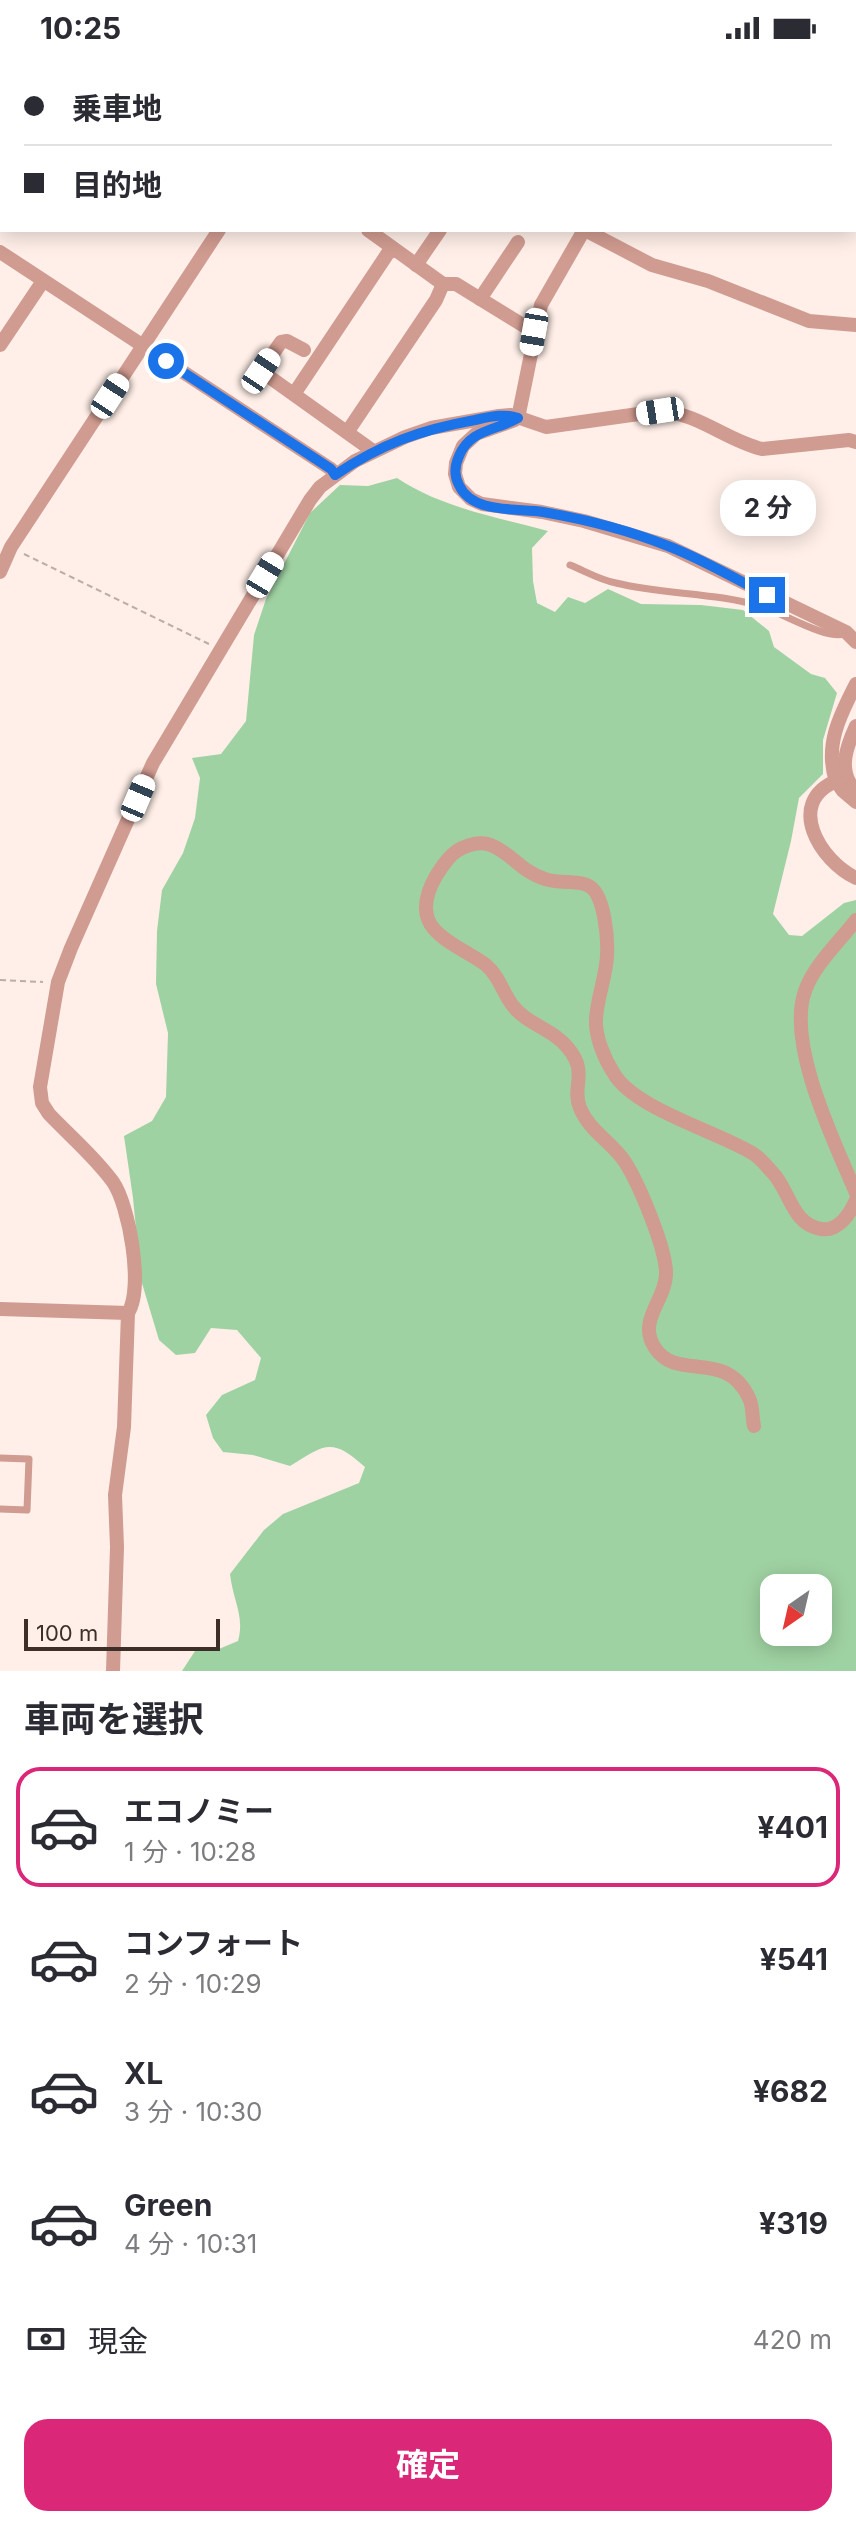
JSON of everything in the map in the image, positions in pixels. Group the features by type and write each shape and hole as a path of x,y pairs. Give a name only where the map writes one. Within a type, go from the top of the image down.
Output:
{"street":[{"path":"0,572 11,547 218,232"},
{"path":"371,232 443,284 456,284 534,332"},
{"path":"416,265 439,232"},
{"path":"518,418 534,332 547,292 583,232"},
{"path":"588,232 652,265 708,281 809,321 856,325"},
{"path":"480,299 518,242"},
{"path":"294,394 388,253 394,250"},
{"path":"0,252 331,469 335,475"},
{"path":"0,345 43,281"},
{"path":"348,431 436,300 443,284"},
{"path":"304,350 287,341 281,342 261,371 373,451"},
{"path":"113,1671 117,1547 115,1495 124,1427 128,1313 134,1303 131,1234 114,1184 49,1114 42,1103 40,1087 58,982 153,763 310,500 335,475 373,451 431,428 499,416 546,427 660,411 676,412 762,449 849,440 856,442"},
{"path":"518,418 476,434 463,446 455,474 459,487 471,499 482,504 584,521 668,546 851,637"},
{"path":"856,684 832,738 831,762 836,781 856,802"},
{"path":"856,726 844,766 846,779 856,791"},
{"path":"836,781 816,794 811,807 813,832 824,853 836,866 856,878"},
{"path":"754,1426 750,1398 727,1372 715,1367 685,1367 666,1359 655,1348 647,1326 666,1276 658,1237 625,1161 593,1128 579,1107 580,1067 569,1049 551,1031 529,1021 512,1005 500,980 488,967 434,929 427,915 430,886 450,856 467,845 490,844 528,874 558,883 585,883 595,890 604,913 607,957 595,1022 603,1052 614,1076 627,1089 651,1104 755,1154 778,1178 796,1215 819,1229 833,1228 850,1214 856,1200"},
{"path":"856,920 807,987 801,1015 801,1041 825,1118 856,1193"},
{"path":"0,1309 128,1313"}],"lane":[{"path":"570,565 612,583 662,592 734,598 770,609 831,635 851,637"},
{"path":"0,1458 29,1459 27,1510 0,1509"}],"path":[{"path":"11,547 220,651"},
{"path":"0,980 58,982"}],"green space":[{"path":"397,478 451,504 548,531 532,548 533,581 537,603 555,612 568,597 585,603 608,589 641,604 701,605 743,610 769,631 774,647 811,674 825,678 837,693 823,740 823,774 799,798 773,914 789,935 802,936 844,903 856,900 856,1671 182,1671 195,1651 214,1651 238,1641 239,1616 230,1574 264,1530 283,1514 359,1483 365,1467 344,1451 328,1447 290,1466 253,1455 223,1452 213,1438 206,1415 222,1395 255,1380 261,1358 237,1330 211,1328 195,1353 176,1355 159,1340 141,1280 124,1136 152,1121 166,1097 168,1033 156,984 157,931 162,890 183,853 195,818 200,778 192,758 221,754 246,721 254,635 266,599 310,513 340,485 368,486"}],"route":[{"path":"166,361 331,469 335,475 373,451 431,428 511,415 518,418 476,434 463,446 455,474 459,487 471,499 482,504 584,521 668,546 767,595"}]}
